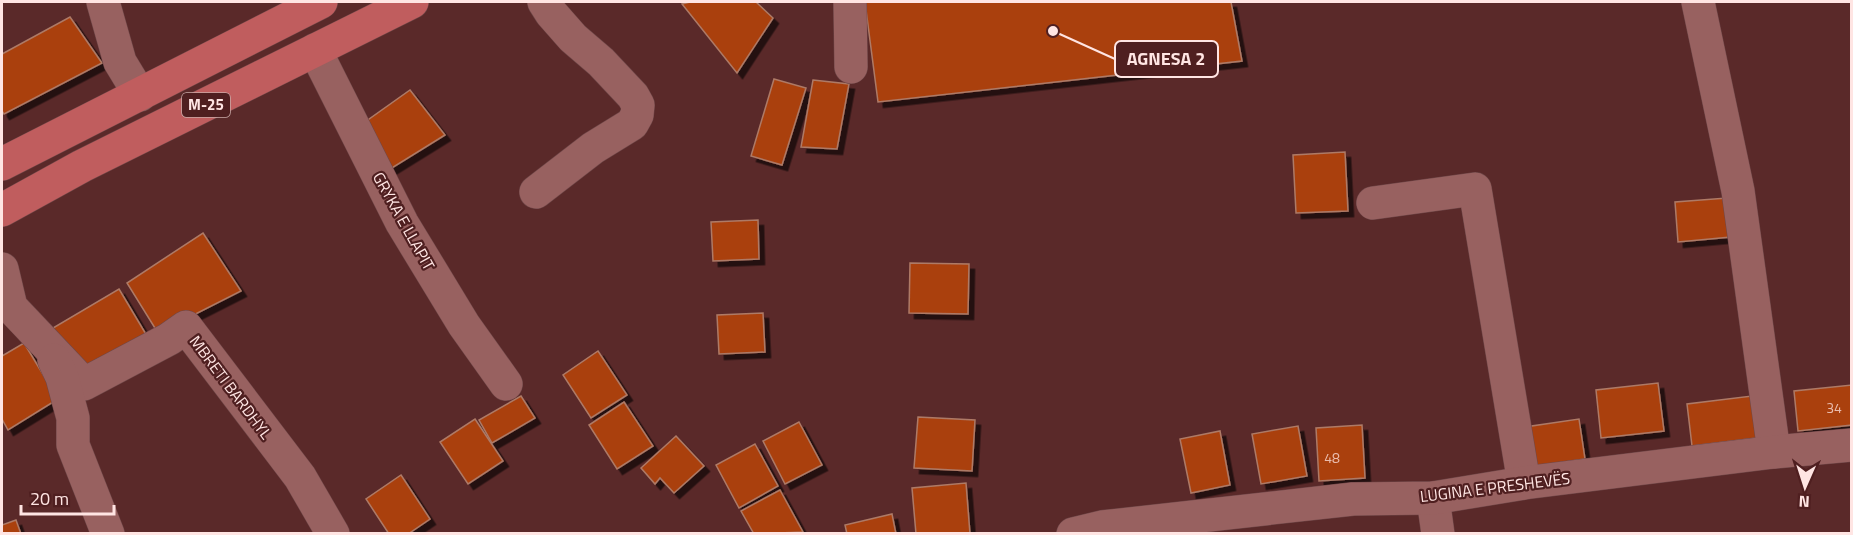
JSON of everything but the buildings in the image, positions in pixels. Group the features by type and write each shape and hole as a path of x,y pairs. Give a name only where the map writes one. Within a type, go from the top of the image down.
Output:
{"main road":[{"name":"M-25","path":"2,164 321,2"},
{"name":"M-25","path":"2,210 82,166 412,2"}],"street":[{"path":"103,2 120,62 140,95"},
{"path":"536,192 593,148 632,124 638,115 638,105 633,96 601,62 573,38 544,2"},
{"path":"850,2 851,67"},
{"path":"1698,2 1738,191 1774,452"},
{"name":"GRYKA E LLAPIT","path":"315,50 402,223 464,325 506,384"},
{"path":"1373,203 1475,189 1524,483"},
{"name":"MBRETI BARDHYL","path":"2,269 11,307 84,384 169,339 186,327 300,477 333,534"},
{"name":"MBRETI BARDHYL","path":"44,340 62,377 73,418 73,445 108,534"},
{"name":"LUGINA E PRESHEVËS","path":"1092,531 1353,498 1433,498 1524,483 1774,452 1851,445"},
{"path":"1433,498 1438,534"}],"place":[{"name":"AGNESA 2","path":"1053,31"}]}
